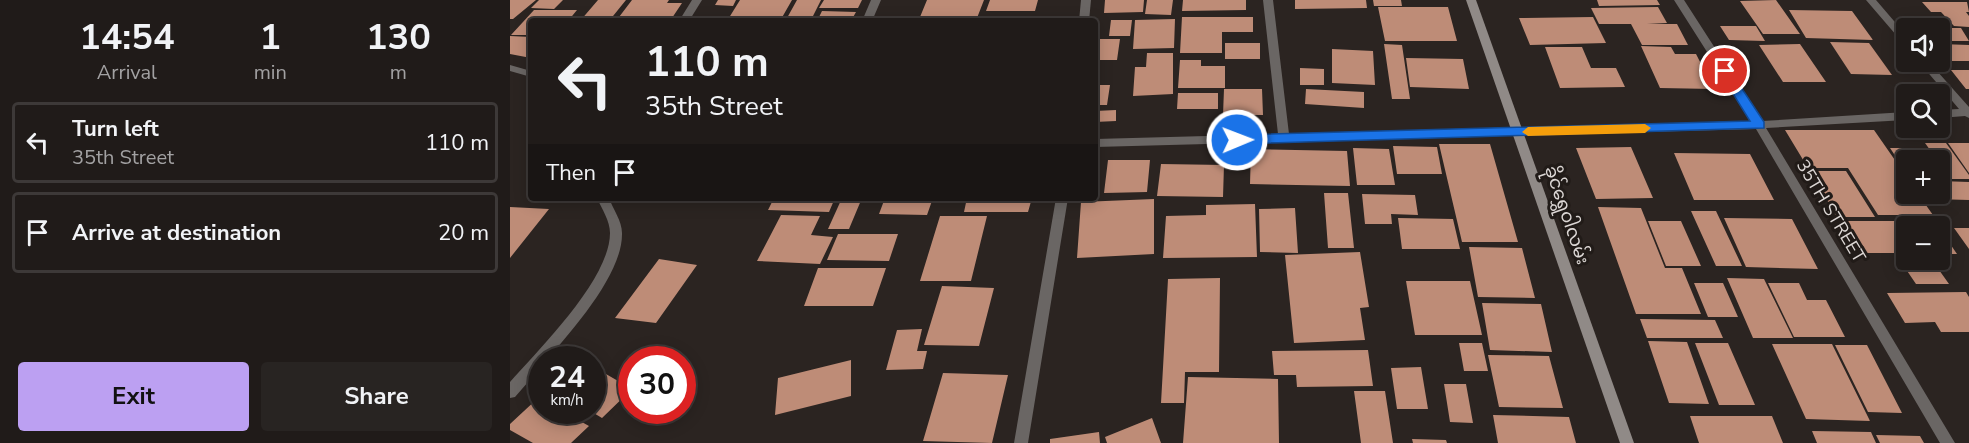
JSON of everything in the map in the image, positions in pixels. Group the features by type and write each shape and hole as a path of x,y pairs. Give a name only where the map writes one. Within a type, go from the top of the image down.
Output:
{"street":[{"path":"686,18 697,0"},
{"path":"868,18 876,0"},
{"path":"1084,18 1086,0"},
{"path":"1268,0 1284,139"},
{"name":"ခိုင်ရွှေဝါလမ်း","path":"1471,0 1628,443"},
{"name":"35TH STREET","path":"1679,0 1759,125 1948,443"},
{"path":"1871,0 1896,29"},
{"path":"510,68 528,73"},
{"path":"1933,72 1969,113"},
{"path":"1950,114 1969,113"},
{"path":"1098,143 1759,125 1896,117"},
{"path":"510,392 582,307 608,265 616,234 608,201"},
{"path":"1021,443 1061,201"}],"building":[{"path":"510,0 536,0 510,19"},
{"path":"539,0 563,0 554,9 531,8"},
{"path":"598,0 626,0 611,18 583,18"},
{"path":"632,0 669,0 667,3 682,3 672,18 618,18"},
{"path":"718,0 736,0 733,6 715,5"},
{"path":"740,0 792,0 782,18 729,18"},
{"path":"797,0 821,0 812,18 787,18"},
{"path":"824,0 862,0 858,8 819,8"},
{"path":"927,0 984,0 977,18 920,17"},
{"path":"990,0 1038,0 1035,11 986,11"},
{"path":"1105,0 1144,0 1143,12 1104,13"},
{"path":"1147,0 1173,0 1171,15 1145,14"},
{"path":"1183,0 1246,0 1246,10 1182,11"},
{"path":"1295,0 1366,0 1367,8 1295,9"},
{"path":"1373,0 1401,0 1402,6 1374,6"},
{"path":"1597,0 1657,0 1660,5 1599,6"},
{"path":"1776,0 1800,34 1763,34 1740,1"},
{"path":"1922,2 1967,2 1969,27 1954,26 1950,18 1947,18 1941,12 1931,12"},
{"path":"1378,7 1448,7 1457,41 1385,41"},
{"path":"1658,7 1667,23 1647,24 1677,24 1688,45 1642,45 1631,24 1599,24 1591,8"},
{"path":"534,10 577,10 570,18 528,18 528,35 511,35"},
{"path":"1789,10 1852,11 1873,40 1806,38"},
{"path":"822,11 856,12 853,18 818,18"},
{"path":"1182,17 1253,17 1253,32 1222,32 1222,53 1180,53"},
{"path":"1593,17 1606,43 1530,45 1519,18"},
{"path":"1175,19 1174,48 1133,49 1135,20"},
{"path":"1111,20 1132,20 1130,36 1109,36"},
{"path":"1720,26 1756,26 1765,41 1729,40"},
{"path":"1950,28 1961,28 1969,41 1950,41"},
{"path":"510,36 528,37 528,57 510,54"},
{"path":"1099,39 1120,39 1117,60 1098,60"},
{"path":"1830,42 1869,43 1892,75 1851,74"},
{"path":"1225,43 1260,43 1260,59 1225,59"},
{"path":"1384,44 1402,45 1410,99 1392,99"},
{"path":"1800,44 1826,82 1783,82 1759,45"},
{"path":"1950,44 1969,45 1969,61 1950,61"},
{"path":"1641,46 1671,47 1675,54 1696,54 1714,89 1660,88"},
{"path":"1545,47 1582,47 1591,68 1616,68 1625,87 1560,88"},
{"path":"1332,49 1373,51 1375,85 1332,83"},
{"path":"1147,53 1173,53 1173,94 1133,96 1135,67 1146,67"},
{"path":"1406,58 1463,59 1469,89 1410,87"},
{"path":"1180,60 1201,60 1201,66 1225,66 1225,88 1178,88"},
{"path":"1300,68 1324,69 1324,85 1300,85"},
{"path":"1951,70 1969,70 1969,89 1966,89"},
{"path":"1098,85 1110,85 1107,105 1098,105"},
{"path":"1224,89 1262,89 1263,115 1223,115"},
{"path":"1306,89 1364,92 1364,108 1305,104"},
{"path":"1178,93 1218,93 1218,109 1177,109"},
{"path":"1116,110 1116,121 1098,122 1098,111"},
{"path":"1785,130 1874,130 1896,162 1896,204 1925,204 1933,215 1878,215 1848,168 1808,168"},
{"path":"1925,143 1946,143 1969,175 1969,179 1950,178 1950,150 1930,150"},
{"path":"1948,143 1969,143 1969,173"},
{"path":"1439,144 1490,144 1518,242 1462,242"},
{"path":"1393,146 1437,147 1442,174 1397,174"},
{"path":"1631,147 1653,198 1596,199 1576,148"},
{"path":"1353,148 1389,149 1395,185 1357,185"},
{"path":"1890,148 1913,148 1914,150 1896,150 1896,157"},
{"path":"1251,149 1347,151 1350,186 1250,184"},
{"path":"1674,153 1750,154 1774,200 1694,200"},
{"path":"1108,160 1150,160 1147,192 1104,193"},
{"path":"1161,164 1224,165 1223,197 1157,196"},
{"path":"1810,171 1846,171 1875,217 1837,217"},
{"path":"1950,181 1969,182 1969,200 1950,199"},
{"path":"1324,193 1348,193 1354,248 1328,248"},
{"path":"1362,194 1415,195 1418,215 1391,214 1392,224 1365,224"},
{"path":"1154,199 1154,254 1077,258 1081,202"},
{"path":"772,201 834,201 829,212 768,210"},
{"path":"841,201 861,201 849,229 828,229"},
{"path":"884,201 932,201 927,215 879,214"},
{"path":"966,201 1031,201 1028,212 964,212"},
{"path":"1255,204 1257,257 1163,258 1166,216 1206,215 1206,205"},
{"path":"510,207 549,209 510,258"},
{"path":"1598,207 1641,208 1665,268 1682,268 1701,314 1636,314"},
{"path":"1295,208 1298,253 1260,252 1259,209"},
{"path":"1691,211 1716,211 1742,266 1716,266"},
{"path":"781,215 820,216 811,235 833,237 820,264 757,261"},
{"path":"940,216 987,216 971,281 920,281"},
{"path":"1398,218 1453,219 1460,249 1402,249"},
{"path":"1724,218 1792,219 1818,269 1746,267"},
{"path":"1648,221 1681,221 1701,266 1666,266"},
{"path":"1846,221 1896,221 1896,253 1865,253"},
{"path":"1954,228 1969,228 1969,249"},
{"path":"838,234 898,234 889,261 827,260"},
{"path":"1950,244 1957,254 1950,254"},
{"path":"1469,247 1522,248 1535,298 1478,297"},
{"path":"1360,252 1369,307 1360,308 1365,340 1294,343 1285,255"},
{"path":"659,259 697,265 656,323 615,318"},
{"path":"818,268 886,268 873,306 804,306"},
{"path":"1906,270 1939,270 1949,284 1916,284"},
{"path":"1220,278 1219,372 1185,372 1184,403 1161,403 1168,279"},
{"path":"1727,278 1764,279 1793,338 1753,338"},
{"path":"1406,281 1470,281 1482,335 1415,335"},
{"path":"1694,283 1723,283 1738,317 1708,317"},
{"path":"1768,283 1799,283 1807,300 1826,300 1845,337 1794,337"},
{"path":"942,286 994,288 979,346 924,345"},
{"path":"1966,292 1969,297 1969,332 1941,332 1935,322 1905,323 1887,293"},
{"path":"1482,303 1541,304 1552,352 1490,350"},
{"path":"1640,319 1715,320 1723,338 1647,338"},
{"path":"922,329 917,351 927,351 923,369 886,370 897,330"},
{"path":"1648,341 1687,342 1709,404 1669,403"},
{"path":"1459,343 1482,343 1488,371 1464,371"},
{"path":"1695,343 1728,343 1755,405 1719,405"},
{"path":"1772,344 1832,344 1870,421 1806,419"},
{"path":"1835,345 1867,345 1902,413 1868,412"},
{"path":"1368,350 1373,386 1297,387 1296,375 1274,375 1272,351"},
{"path":"1488,355 1549,356 1563,408 1499,407"},
{"path":"851,360 851,396 775,415 778,378"},
{"path":"1421,367 1428,409 1397,409 1391,368"},
{"path":"943,373 1008,375 992,443 923,441"},
{"path":"606,374 618,381 618,403 606,414"},
{"path":"1188,377 1278,379 1279,443 1183,443"},
{"path":"1444,384 1466,384 1473,423 1450,422"},
{"path":"1354,391 1385,391 1393,443 1361,443"},
{"path":"528,407 528,424 585,424 589,426 571,443 533,443 510,430 510,424"},
{"path":"1493,415 1569,417 1576,443 1498,443"},
{"path":"1690,416 1772,416 1783,443 1699,443"},
{"path":"1152,418 1161,443 1107,443 1105,437"},
{"path":"1812,431 1871,432 1876,443 1817,443"},
{"path":"1099,432 1100,443 1050,443 1050,439"},
{"path":"1876,435 1920,436 1924,443 1880,443"},
{"path":"1412,439 1446,440 1447,443 1413,443"}],"slow traffic":[{"path":"1528,132 1645,128"}],"route":[{"path":"1237,140 1759,125 1725,71"}]}
